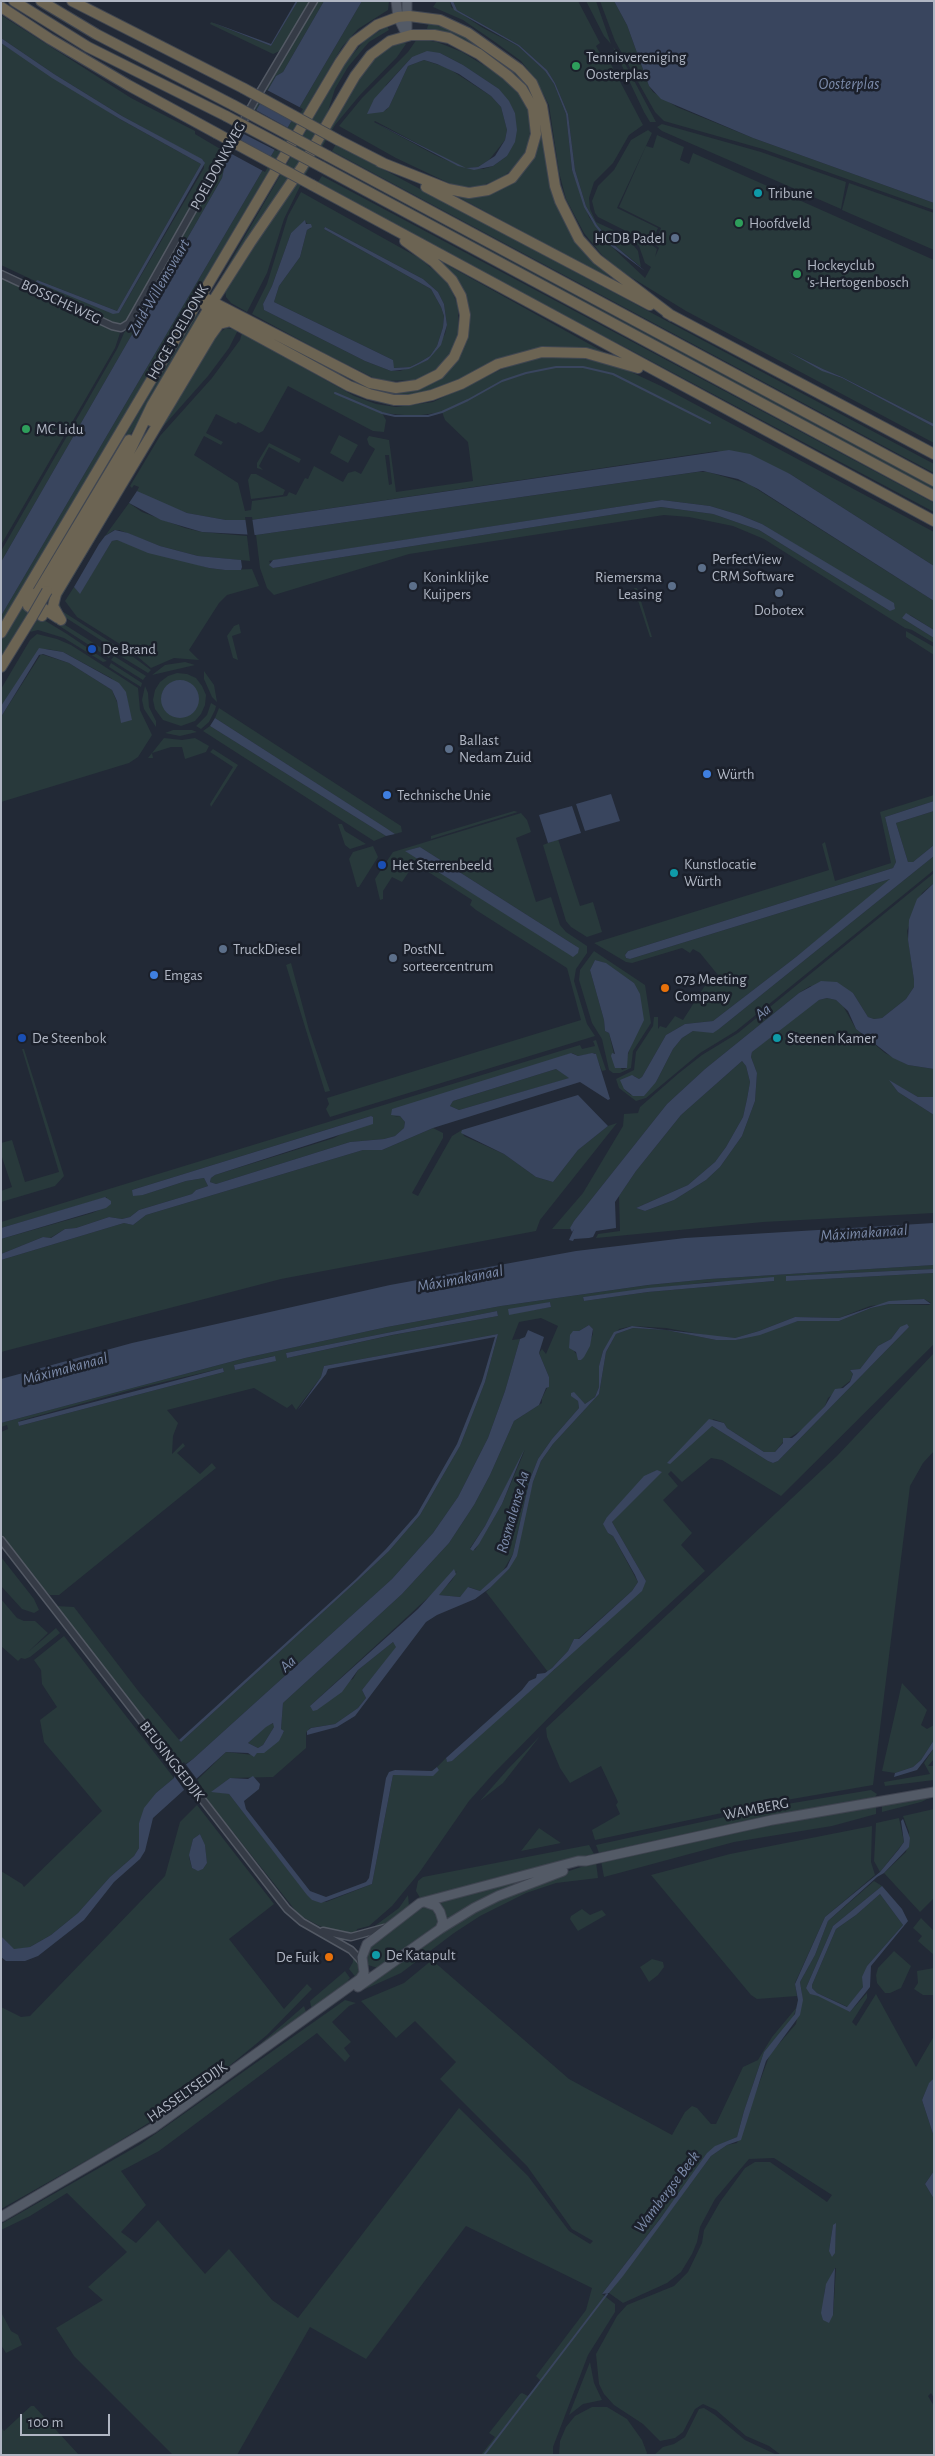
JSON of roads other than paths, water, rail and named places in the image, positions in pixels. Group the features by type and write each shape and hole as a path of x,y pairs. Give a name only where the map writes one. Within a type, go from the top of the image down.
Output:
{"highway":[{"path":"14,1 88,47 226,116 934,496"},
{"path":"41,1 104,38 233,105 934,481"},
{"path":"72,1 243,88 588,274 672,316 934,454"},
{"path":"1,6 50,39 128,85 670,380 934,521"},
{"name":"HOGE POELDONK","path":"1,634 199,297 347,51 372,28 398,17 409,16 440,20 503,55 526,75 538,94 542,106 553,173 560,201 579,239 597,259 672,316"},
{"name":"HOGE POELDONK","path":"1,667 127,457 152,405 211,305 250,243 302,167 361,67 377,50 390,41 407,36 434,35 456,41 479,54 507,75 522,89 532,108 536,125 534,146 525,164 512,178 497,187 478,192 448,189 380,162"},
{"path":"211,305 370,383 396,388 417,385 429,380 447,366 460,347 465,326 461,296 445,272 380,221"},
{"path":"199,297 227,319 349,386 369,394 394,400 415,399 432,395 511,359 542,352 577,352 597,355 670,380"},
{"path":"127,457 153,419 207,326 213,320 227,319"},
{"path":"60,623 53,606 56,594 212,334 227,319"},
{"path":"60,623 38,605 36,595 119,454 152,405"},
{"path":"30,585 28,606 60,623"}],"main road":[{"path":"396,1 398,17 407,36"},
{"path":"407,1 409,16 407,36"},
{"name":"WAMBERG","path":"380,1971 440,1929 498,1896 586,1861 772,1820 934,1792"},
{"name":"WAMBERG","path":"356,1982 364,1973 362,1962 366,1944 425,1902 578,1861 586,1861"},
{"path":"425,1902 433,1904 440,1912 443,1922 440,1929"},
{"path":"362,1962 370,1969 380,1971"},
{"name":"HASSELTSEDIJK","path":"1,2222 53,2194 139,2143 380,1971"},
{"name":"HASSELTSEDIJK","path":"1,2216 153,2128 356,1982"}],"street":[{"name":"POELDONKWEG","path":"121,328 132,319 254,102 314,1"},
{"name":"BOSSCHEWEG","path":"1,274 112,326 121,328"},
{"name":"BEUSINGSEDIJK","path":"1,1540 287,1909 302,1922 351,1950 362,1962"},
{"name":"WAMBERG","path":"313,1927 335,1935 351,1936 374,1932 391,1926"}],"water":[{"path":"296,1 298,1 271,46 211,22 271,44"},
{"path":"324,1 362,1 1,616 1,562 222,178 225,164 276,76 283,72"},
{"path":"450,1 453,1 457,10 519,45 547,70 555,83 568,114 575,170 586,206 597,225 613,244 645,271 611,246 595,226 584,207 572,170 566,114 554,84 545,71 518,46 454,10"},
{"name":"Oosterplas","path":"614,1 934,1 934,203 753,138 661,99 649,86 627,25"},
{"path":"1,38 54,74 122,116 202,159 205,163 119,313 113,314 36,282 37,280 117,311 201,164 120,119 52,78 1,43"},
{"path":"427,51 440,53 463,65 499,89 509,101 515,113 517,130 515,142 507,156 493,166 474,170 466,168 478,167 495,156 505,140 507,130 501,107 491,96 459,74 424,60 408,66 389,107 383,112 367,114 374,99 412,57"},
{"path":"374,122 466,168 458,166"},
{"path":"305,220 306,224 311,224 312,227 307,230 300,257 279,286 274,302 393,360 394,368 410,367 420,362 430,356 437,346 443,327 444,316 431,289 324,229 325,227 423,279 438,292 444,304 447,325 441,345 428,360 409,369 391,371 365,361 264,310 263,304 272,286 291,233"},
{"path":"787,351 842,377 934,424 934,427 842,378 822,371"},
{"path":"729,450 750,454 790,474 934,566 934,601 758,489 738,479 703,471 256,535 202,532 161,520 129,503 137,491 187,513 226,520 251,520"},
{"path":"662,500 710,506 762,524 894,603 895,609 890,611 759,530 713,514 661,507 273,568 269,565 273,560"},
{"path":"115,530 128,533 160,546 198,556 241,560 242,567 241,570 209,568 148,553 117,540 112,541 80,594 74,587 99,544 105,536"},
{"path":"906,613 934,630 934,638 902,618"},
{"path":"39,648 63,652 119,683 126,692 132,720 121,723 117,701 112,690 69,663 43,654 39,655 1,717 1,706"},
{"path":"180,680 193,686 199,699 193,712 180,718 167,712 161,699 167,686"},
{"path":"215,718 395,834 386,836 210,726"},
{"path":"611,794 620,821 585,831 576,804"},
{"path":"934,801 934,811 896,823 908,862 913,862 934,845 934,856 719,1029 713,1033 693,1031 682,1038 673,1049 656,1082 644,1096 633,1096 624,1089 620,1080 632,1075 639,1079 642,1077 666,1035 685,1024 713,1021 796,957 890,879 630,959 626,958 625,955 628,951 893,868 896,862 885,817"},
{"path":"572,806 581,833 548,843 539,815"},
{"path":"420,847 579,948 578,953 573,957 405,851"},
{"path":"934,883 934,1069 908,1065 893,1058 856,1029 848,1011 836,1000 827,998 819,1000 752,1052 751,1057 757,1073 755,1101 742,1136 720,1167 706,1180 674,1200 645,1211 636,1208 688,1185 715,1162 726,1147 743,1117 747,1099 750,1082 746,1066 742,1061 681,1115 636,1171 615,1202 616,1228 596,1231 593,1237 569,1240 574,1229 572,1232 570,1228 574,1221 667,1104 705,1069 799,993 821,981 837,982 853,993 868,1017 874,1019 882,1018 906,999 914,987 908,940 909,920 917,899"},
{"path":"595,960 606,963 634,983 640,994 644,1020 628,1053 627,1068 615,1068 611,1056 612,1053 615,1054 609,1033 605,1031 604,1020 590,970"},
{"path":"571,1053 578,1056 596,1054 610,1099 608,1100 580,1082 433,1128 382,1150 363,1150 146,1215 133,1225 124,1223 1,1260 1,1254 43,1237 51,1238 65,1229 76,1228 109,1217 122,1219 130,1217 139,1210 192,1194 196,1190 208,1186 204,1178 186,1181 143,1195 133,1196 132,1190 371,1116 373,1117 373,1124 215,1175 211,1178 210,1182 216,1184 350,1142 384,1139 395,1136 404,1128 405,1122 400,1116 391,1115 392,1109","holes":["556,1069 569,1078 459,1110 450,1106 453,1101"]},
{"path":"889,1080 918,1097 934,1097 934,1115 898,1092"},
{"path":"578,1095 608,1126 578,1150 553,1182 536,1177 504,1154 461,1133 462,1130"},
{"path":"105,1197 111,1201 111,1204 106,1208 1,1239 1,1228"},
{"name":"Máximakanaal","path":"934,1223 934,1265 710,1279 648,1285 501,1306 387,1327 245,1358 1,1423 1,1379 132,1343 390,1285 576,1251 685,1238"},
{"path":"934,1269 934,1273 786,1281 786,1276"},
{"path":"774,1277 774,1281 648,1292 584,1301 583,1297 648,1288"},
{"path":"924,1299 931,1304 889,1304 871,1308 839,1321 798,1321 760,1335 736,1340 716,1340 666,1330 633,1328 616,1334 606,1352 599,1394 553,1444 541,1461 533,1482 517,1556 509,1569 490,1588 475,1599 437,1615 426,1622 355,1716 337,1727 307,1735 307,1731 311,1728 335,1724 358,1708 366,1698 362,1690 396,1647 393,1642 358,1670 342,1692 317,1710 313,1711 310,1706 418,1609 454,1569 456,1574 439,1595 460,1597 468,1587 480,1591 507,1567 513,1554 529,1482 538,1459 552,1439 579,1408 578,1401 571,1396 571,1393 574,1392 585,1404 595,1397 599,1387 599,1366 603,1351 614,1332 632,1326 735,1338 795,1317 839,1318 889,1301"},
{"path":"550,1302 551,1307 509,1315 508,1309"},
{"path":"497,1311 498,1316 392,1335 287,1358 286,1353"},
{"path":"907,1324 909,1327 778,1461 773,1463 768,1461 712,1426 670,1464 667,1463 709,1419 724,1423 727,1428 764,1452 775,1452 783,1443 783,1438 792,1438 796,1435 825,1406 835,1389 843,1388 850,1382 853,1374 850,1370 860,1369 878,1346 891,1339 900,1327"},
{"path":"589,1325 593,1329 590,1346 584,1357 578,1360 576,1352 569,1348 570,1335 573,1331 579,1331"},
{"path":"528,1330 544,1337 539,1353 549,1377 549,1387 546,1388 539,1405 514,1421 490,1475 474,1505 449,1543 402,1594 283,1703 281,1729 284,1731 279,1741 264,1753 257,1753 254,1757 248,1753 226,1752 153,1818 145,1851 140,1859 114,1882 84,1920 38,1956 25,1961 6,1961 1,1957 1,1936 14,1949 30,1947 51,1935 78,1913 110,1877 134,1856 139,1848 139,1823 144,1808 156,1793 174,1778 176,1772 193,1759 392,1579 433,1533 458,1497 488,1438 505,1391 520,1339 525,1337","holes":["273,1723 274,1727 263,1745 258,1748 248,1743 266,1727"]},
{"path":"498,1334 485,1382 460,1446 420,1515 389,1551 181,1742 179,1740 356,1579 417,1514 457,1444 482,1381 495,1337 328,1369 297,1411 321,1377 324,1366"},
{"path":"275,1356 276,1361 235,1370 234,1365"},
{"path":"223,1368 224,1372 19,1426 18,1422"},
{"path":"524,1450 502,1504 473,1551 470,1549 485,1526"},
{"path":"657,1470 662,1472 612,1522 646,1581 642,1591 452,1761 447,1762 446,1758 522,1690 529,1681 536,1678 537,1674 545,1673 552,1668 568,1651 574,1639 579,1639 632,1591 638,1582 635,1575 613,1536 608,1533 603,1524 607,1517 644,1476"},
{"path":"934,1740 934,1748 917,1770 894,1777 895,1773 913,1767 921,1760"},
{"path":"437,1767 439,1770 433,1776 393,1775 372,1884 321,1903 312,1900 307,1895 229,1794 211,1792 230,1778 248,1779 253,1776 260,1784 259,1789 244,1801 246,1809 310,1891 326,1897 366,1882 369,1878 386,1778 389,1772 395,1770 432,1771"},
{"path":"903,1819 910,1838 909,1847 884,1873 877,1877 828,1921 815,1955 800,1982 803,2000 800,2015 766,2061 741,2140 727,2145 711,2156 623,2276 609,2293 602,2294 660,2219 707,2153 715,2146 737,2137 764,2052 795,2014 798,2000 795,1984 825,1917 880,1872 899,1849 904,1842 901,1821"},
{"path":"200,1834 205,1845 207,1863 203,1869 198,1871 192,1868 189,1855 193,1839"},
{"path":"882,1886 902,1909 908,1921 871,1966 870,1987 850,2012 810,1994 806,1988 833,1926","holes":["880,1894 903,1925 867,1966 862,1977 863,1987 847,2007 817,1993 812,1988 836,1929"]},
{"path":"934,2078 934,2137 922,2100 929,2083"},
{"path":"934,2171 934,2199 925,2184"},
{"path":"836,2223 835,2253 832,2257 829,2251 833,2225"},
{"path":"835,2268 833,2315 829,2323 823,2320 821,2313 826,2284"}],"waterway":[{"path":"335,393 382,413 395,416 428,416 468,400 502,381 526,373 556,367 583,367 613,374 710,423"},
{"name":"Wambergse Beek","path":"484,2455 607,2294"}],"place":[{"name":"Tennisvereniging Oosterplas","path":"576,66"},
{"name":"Tribune","path":"758,193"},
{"name":"Hoofdveld","path":"739,223"},
{"name":"HCDB Padel","path":"675,238"},
{"name":"Hockeyclub 's-Hertogenbosch","path":"797,274"},
{"name":"MC Lidu","path":"26,429"},
{"name":"PerfectView CRM Software","path":"702,568"},
{"name":"Koninklijke Kuijpers","path":"413,586"},
{"name":"Riemersma Leasing","path":"672,586"},
{"name":"Dobotex","path":"779,593"},
{"name":"De Brand","path":"92,649"},
{"name":"Ballast Nedam Zuid","path":"449,749"},
{"name":"Würth","path":"707,774"},
{"name":"Technische Unie","path":"387,795"},
{"name":"Het Sterrenbeeld","path":"382,865"},
{"name":"Kunstlocatie Würth","path":"674,873"},
{"name":"TruckDiesel","path":"223,949"},
{"name":"PostNL sorteercentrum","path":"393,958"},
{"name":"Emgas","path":"154,975"},
{"name":"073 Meeting Company","path":"665,988"},
{"name":"De Steenbok","path":"22,1038"},
{"name":"Steenen Kamer","path":"777,1038"},
{"name":"De Katapult","path":"376,1955"},
{"name":"De Fuik","path":"329,1957"}],"water label":[{"name":"Zuid-Willemsvaart","path":"159,287"},
{"name":"Aa","path":"763,1012"},
{"name":"Rosmalense Aa","path":"513,1512"},
{"name":"Aa","path":"288,1664"}]}
